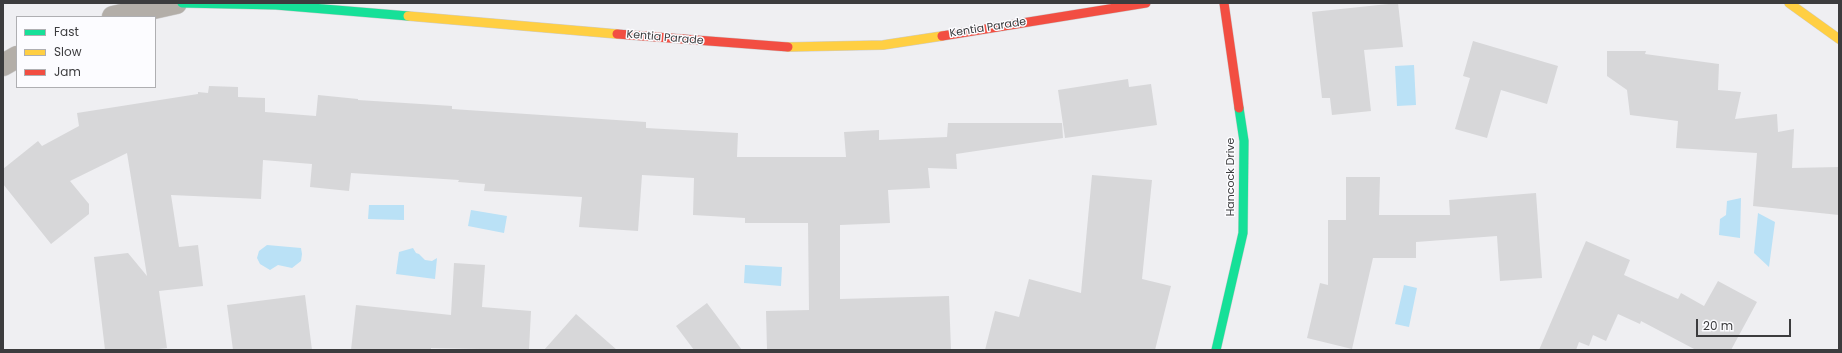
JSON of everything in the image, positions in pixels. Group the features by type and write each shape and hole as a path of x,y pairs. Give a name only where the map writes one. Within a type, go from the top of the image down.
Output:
{"street":[{"path":"118,16 176,3"},
{"name":"Kentia Parade","path":"182,3 276,4 777,47 883,45 1146,3"},
{"name":"Hancock Drive","path":"1216,350 1243,232 1244,142 1224,3"},
{"path":"1789,3 1839,39"},
{"path":"3,64 16,58"}],"water":[{"path":"1414,65 1416,105 1397,106 1395,66"},
{"path":"1741,198 1740,238 1719,235 1720,219 1726,215 1727,201"},
{"path":"369,205 404,205 404,220 368,219"},
{"path":"471,210 507,216 504,233 468,226"},
{"path":"1758,213 1775,222 1769,267 1754,253"},
{"path":"267,245 301,248 301,261 292,268 278,265 270,270 260,264 257,258 259,251"},
{"path":"413,248 416,253 425,260 432,261 437,258 435,279 396,274 399,252"},
{"path":"745,265 782,267 781,286 744,283"},
{"path":"1404,285 1417,288 1409,327 1395,324"}],"building":[{"path":"1398,3 1403,47 1364,50 1371,111 1332,115 1330,98 1322,98 1312,12"},
{"path":"1473,41 1558,66 1547,104 1501,90 1487,138 1455,129 1470,78 1463,76"},
{"path":"1607,51 1646,51 1645,54 1719,64 1718,90 1741,92 1735,119 1777,114 1778,132 1794,129 1792,168 1839,167 1839,215 1753,206 1757,153 1676,148 1678,121 1630,115 1627,90 1607,76"},
{"path":"1128,79 1129,87 1151,84 1157,125 1065,138 1058,90"},
{"path":"209,86 238,87 238,97 265,98 265,112 316,116 318,95 358,100 452,106 452,109 646,122 646,128 738,133 737,157 846,157 844,132 879,130 879,140 947,137 948,123 1062,123 1063,138 956,154 957,169 928,168 930,188 888,190 890,223 840,225 840,299 949,296 951,350 767,350 766,311 809,310 808,223 745,223 745,218 693,215 694,178 642,175 638,231 579,227 582,197 484,191 485,184 458,182 459,180 351,173 349,191 310,187 312,164 263,160 261,199 171,195 179,247 198,245 203,286 159,291 167,348 150,350 105,350 94,257 128,253 147,276 127,153 70,181 89,204 89,214 51,244 3,184 3,169 38,141 42,146 79,126 77,113 198,94 198,92 208,93"},
{"path":"1092,175 1152,180 1142,279 1171,286 1155,350 985,350 995,311 1019,317 1029,279 1081,293"},
{"path":"1346,177 1380,177 1379,215 1450,215 1449,200 1536,193 1542,278 1500,281 1497,236 1416,242 1416,258 1373,258 1352,349 1307,338 1320,283 1328,285 1328,220 1346,220"},
{"path":"1586,241 1630,260 1624,275 1678,299 1681,293 1704,306 1718,281 1757,302 1731,350 1696,350 1641,321 1640,324 1618,314 1606,341 1593,335 1589,346 1579,342 1576,350 1539,350"},
{"path":"454,263 485,265 482,307 531,311 529,350 431,348 431,350 351,350 356,305 451,315"},
{"path":"305,295 312,350 233,350 227,305"},
{"path":"707,303 742,350 694,350 676,326"},
{"path":"576,314 617,350 544,350"}],"traffic: fast":[{"path":"182,3 276,5 408,16"},
{"path":"1216,350 1243,233 1244,141 1239,108"}],"traffic: slow":[{"path":"1789,3 1839,39"},
{"path":"408,16 617,34"},
{"path":"788,47 883,45 942,36"}],"traffic: jam":[{"path":"942,36 1146,3"},
{"path":"1224,3 1239,108"},
{"path":"617,34 788,47"}]}
